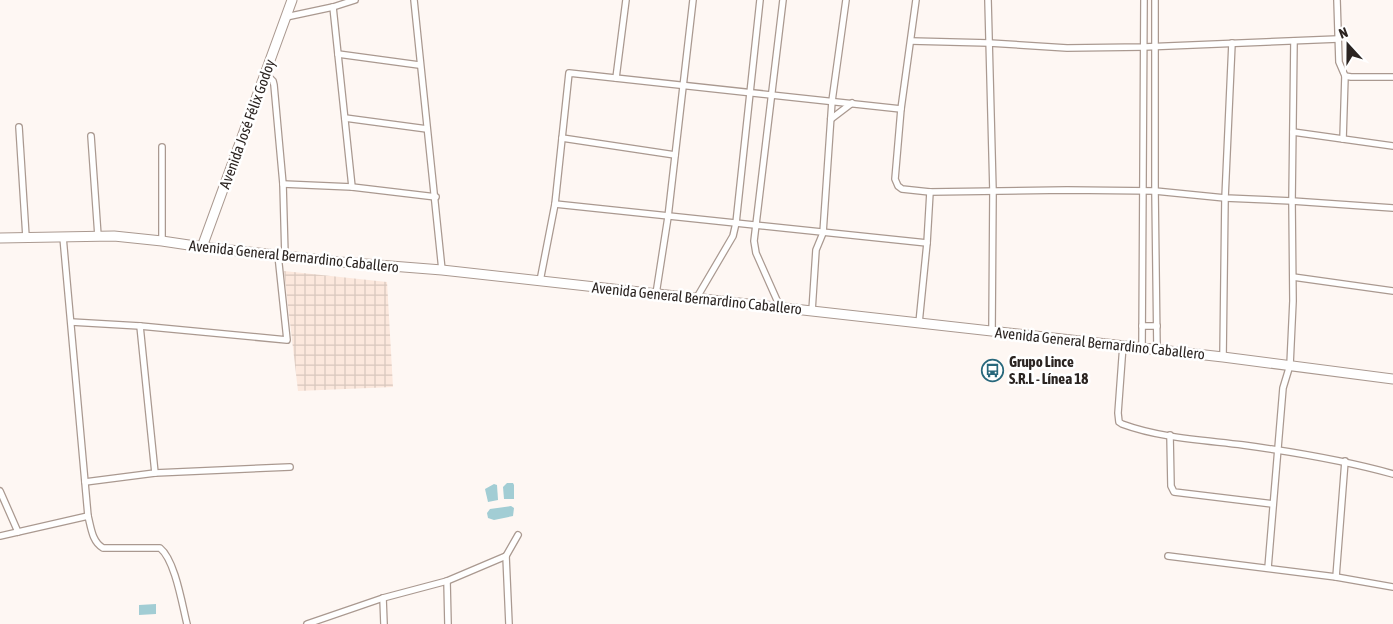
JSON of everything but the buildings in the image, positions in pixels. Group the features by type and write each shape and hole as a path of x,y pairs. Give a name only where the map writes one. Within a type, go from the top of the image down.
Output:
{"main road":[{"name":"Avenida José Félix Godoy","path":"202,247 292,0"},
{"name":"Avenida General Bernardino Caballero","path":"0,238 98,236 162,241 340,262 442,270 1157,349 1393,379"}],"street":[{"path":"286,17 333,7 355,0"},
{"path":"414,0 442,270"},
{"path":"616,78 626,0"},
{"path":"656,294 668,217 693,0"},
{"path":"696,298 732,236 736,222 760,0"},
{"path":"780,307 756,253 754,241 783,0"},
{"path":"812,311 816,250 823,233 832,101 846,0"},
{"path":"916,0 901,109 895,179 898,186 907,190 930,192 1155,192 1393,208"},
{"path":"988,0 993,191 992,331"},
{"path":"1142,348 1144,0"},
{"path":"1155,0 1157,349"},
{"path":"1338,0 1339,62 1345,76 1343,139"},
{"path":"333,7 352,187"},
{"path":"911,41 1067,48 1144,47 1338,39"},
{"path":"1268,568 1283,388 1290,365 1293,277 1294,41"},
{"path":"1223,357 1225,198 1232,43"},
{"path":"338,54 420,65"},
{"path":"71,322 140,326 287,340 281,255 283,184 274,85 273,81 265,73"},
{"path":"540,281 555,204 569,73 901,109"},
{"path":"1345,76 1393,77"},
{"path":"831,119 852,103"},
{"path":"345,118 427,129"},
{"path":"19,127 26,237"},
{"path":"1293,132 1393,146"},
{"path":"90,136 98,236"},
{"path":"562,138 675,155"},
{"path":"162,147 162,241"},
{"path":"283,184 352,187 436,198"},
{"path":"918,323 927,243 930,192"},
{"path":"555,204 927,243"},
{"path":"63,237 88,516 95,541 103,548 160,548 163,550 170,560 187,624"},
{"path":"1293,277 1393,291"},
{"path":"140,326 155,474"},
{"path":"1142,326 1157,326"},
{"path":"1123,346 1118,413 1119,422 1125,425 1170,435 1345,461 1393,474"},
{"path":"1170,435 1171,486 1174,492 1273,504"},
{"path":"1336,577 1345,461"},
{"path":"85,482 155,474 290,467"},
{"path":"0,491 18,532"},
{"path":"0,536 88,516"},
{"path":"509,624 506,556 518,535"},
{"path":"307,624 383,598 446,581 506,556"},
{"path":"1168,556 1336,577 1393,587"},
{"path":"446,581 448,624"},
{"path":"383,598 384,624"}],"shaded area":[{"path":"284,271 387,282 393,387 298,391"}],"water":[{"path":"507,483 513,483 514,485 514,499 504,499 503,487"},
{"path":"494,484 497,485 498,500 488,502 485,489"},
{"path":"511,506 514,508 513,516 494,520 488,518 487,513 490,509"},
{"path":"156,604 156,614 139,615 139,605"}],"place":[{"name":"Grupo Lince S.R.L - Línea 18","path":"993,370"}]}
